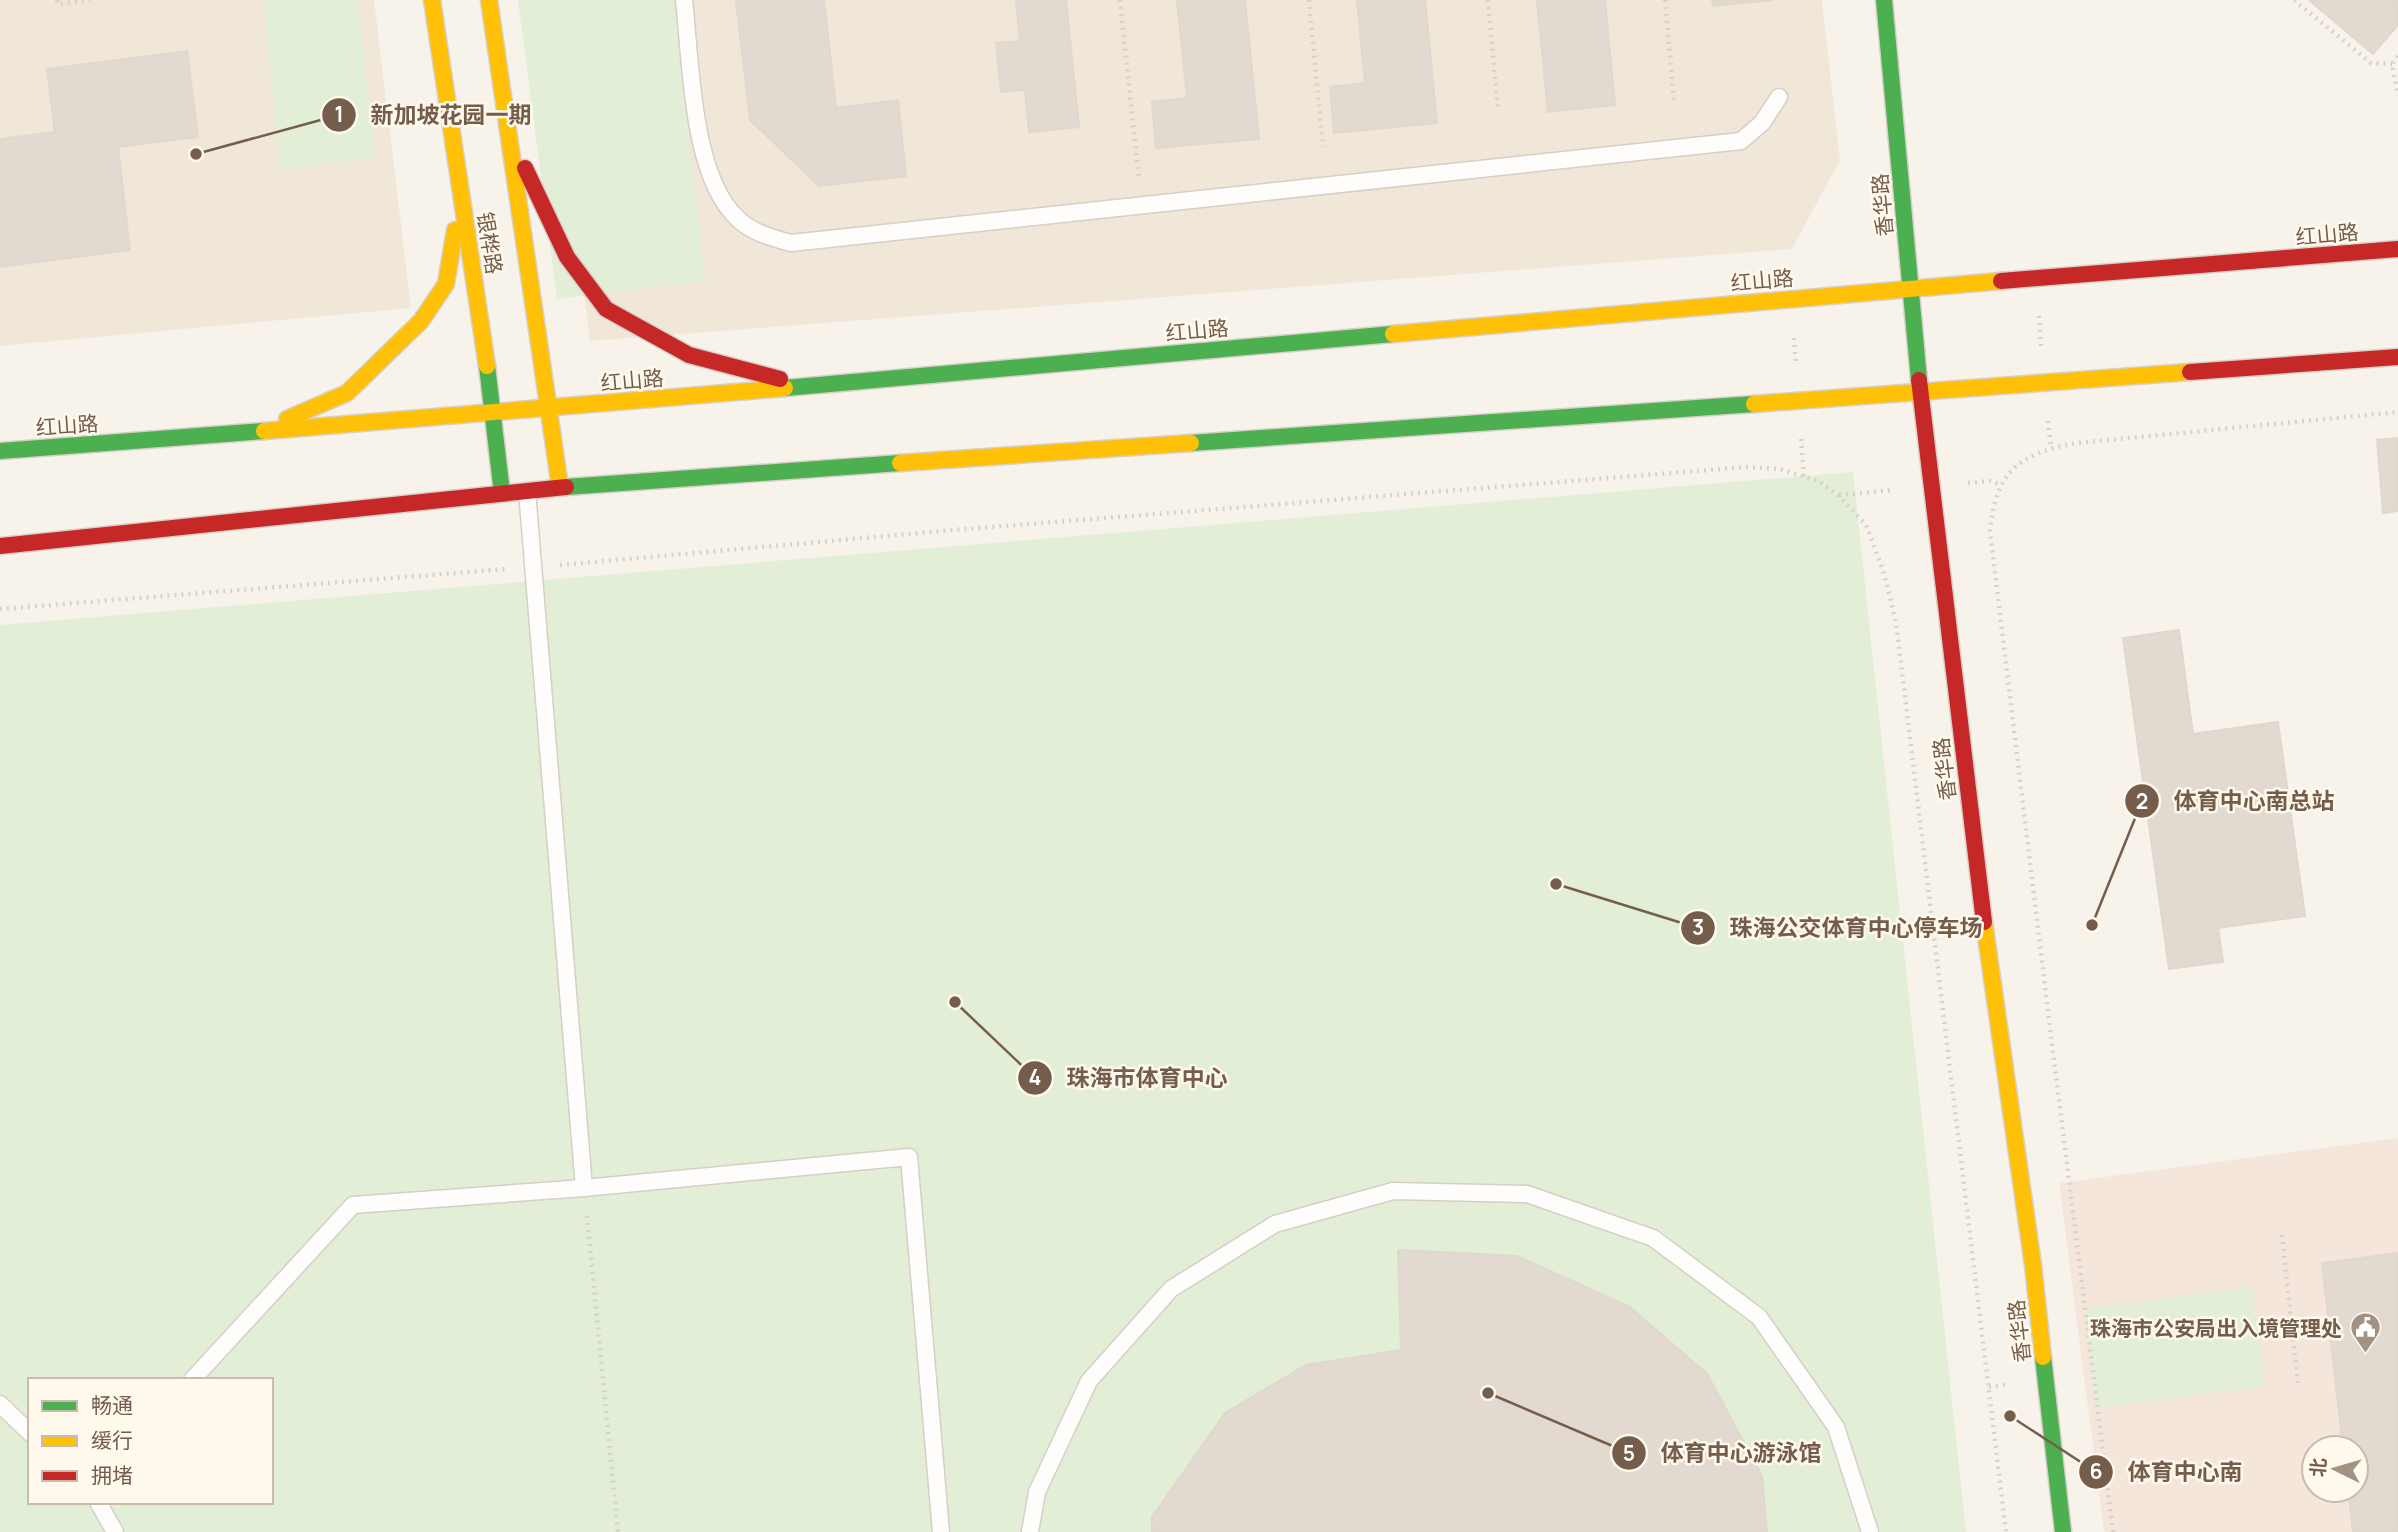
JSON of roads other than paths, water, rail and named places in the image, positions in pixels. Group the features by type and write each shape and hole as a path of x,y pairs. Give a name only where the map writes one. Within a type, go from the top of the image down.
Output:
{"main road":[{"name":"银桦路","path":"432,0 494,413 502,493"},
{"name":"银桦路","path":"489,0 559,487"},
{"name":"香华路","path":"1884,0 1920,393 1982,908 2033,1265 2063,1532"},
{"path":"506,124 567,257 606,309 688,355 808,386"},
{"path":"259,431 347,393 428,312 446,284 455,238 452,135"},
{"name":"红山路","path":"0,451 547,409 1911,288 2398,249"},
{"path":"0,545 559,487 1920,393 2398,357"}],"lane":[{"path":"684,0 699,135 709,173 722,202 739,220 761,235 791,243 1741,141 1762,123 1779,97"},
{"path":"527,491 584,1188"},
{"path":"194,1378 353,1205 584,1188 909,1157 941,1532"},
{"path":"1030,1532 1037,1492 1089,1381 1171,1289 1275,1224 1393,1191 1527,1194 1653,1238 1759,1317 1836,1427 1870,1532"},
{"path":"0,1405 28,1431"},
{"path":"99,1504 115,1532"}],"place":[{"name":"新加坡花园一期","path":"196,154"},
{"name":"珠海公交体育中心停车场","path":"1556,884"},
{"name":"体育中心南总站","path":"2092,925"},
{"name":"珠海市体育中心","path":"955,1002"},
{"name":"珠海市公安局出入境管理处","path":"2365,1355"},
{"name":"体育中心游泳馆","path":"1488,1393"},
{"name":"体育中心南","path":"2010,1416"}]}
